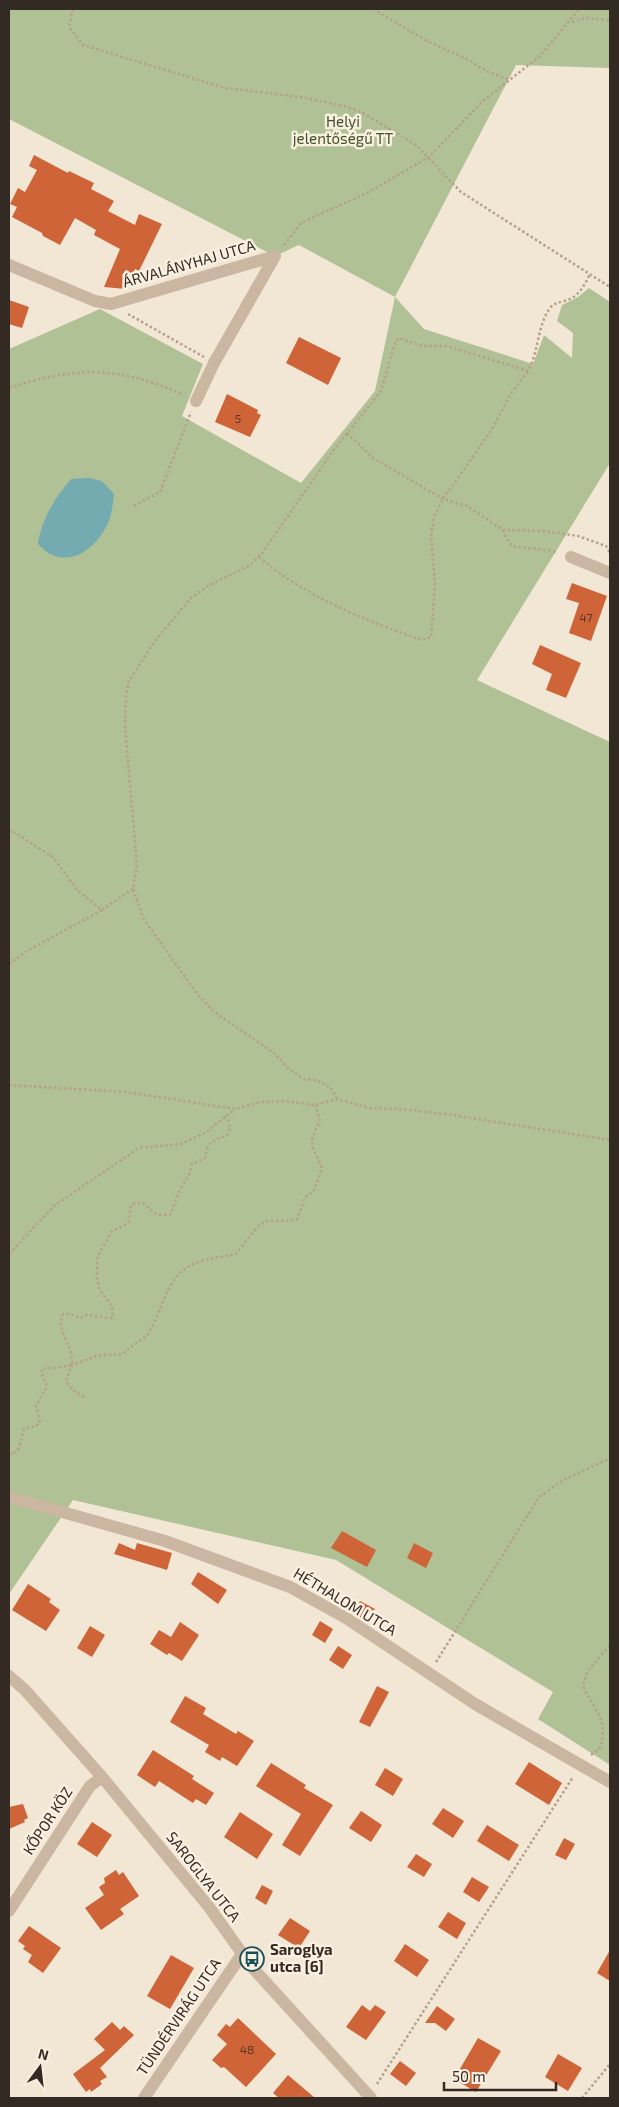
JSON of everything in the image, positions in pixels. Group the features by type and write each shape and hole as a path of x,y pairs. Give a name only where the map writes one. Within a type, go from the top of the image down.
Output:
{"street":[{"name":"ÁRVALÁNYHAJ UTCA","path":"111,304 275,256"},
{"path":"196,401 214,363 275,256"},
{"path":"9,265 95,301 111,304"},
{"path":"571,557 610,573"},
{"name":"HÉTHALOM UTCA","path":"9,1497 165,1541 290,1587 346,1618 428,1674 610,1782"},
{"name":"SAROGLYA UTCA","path":"9,1676 25,1690 102,1776 209,1908 242,1954 370,2097"},
{"name":"KŐPOR KÖZ","path":"9,1911 90,1786 102,1776"},
{"name":"TÜNDÉRVIRÁG UTCA","path":"144,2098 242,1954"}],"path":[{"path":"73,9 69,27 83,45 225,88 301,97 344,106 363,113 392,129 429,157 461,192 610,287"},
{"path":"374,9 427,42 510,80"},
{"path":"275,256 301,223 369,192 429,157 483,101 540,56 580,9"},
{"path":"570,22 584,18 610,20"},
{"path":"259,557 293,582 344,609 422,640 431,637 436,586 431,535 434,517 443,499 490,431 510,395 534,360 546,316 551,306 576,295 583,288 590,274"},
{"path":"111,304 214,363"},
{"path":"337,1099 331,1088 317,1080 304,1079 289,1069 274,1053 213,1011 198,995 142,918 132,889 137,866 129,792 126,725 126,695 129,681 154,642 191,598 208,586 250,566 259,557 347,434 382,392 395,343 399,338 422,346 447,346 528,370"},
{"path":"9,388 40,378 72,371 114,373 163,386 196,401 160,492 134,506"},
{"path":"347,434 373,458 443,499 467,506 503,530 545,531 578,536 606,546 610,553"},
{"path":"503,530 512,546 545,549 571,557"},
{"path":"9,829 52,857 77,890 102,910"},
{"path":"9,964 27,951 102,910 132,889"},
{"path":"9,1086 126,1092 235,1109"},
{"path":"9,1254 54,1204 139,1148 181,1144 205,1133 235,1109 260,1102 283,1101 315,1105 337,1099 370,1108 452,1114 610,1140"},
{"path":"9,1454 13,1454 19,1448 24,1430 36,1426 40,1422 36,1406 47,1386 41,1372 43,1368 72,1365 96,1356 123,1354 131,1345 146,1336 170,1285 181,1270 200,1261 236,1254 261,1224 268,1221 283,1222 296,1219 305,1197 313,1192 322,1170 312,1149 312,1136 320,1120 315,1105"},
{"path":"84,1397 74,1392 66,1381 72,1365 72,1353 62,1328 63,1314 70,1314 81,1318 86,1315 112,1318 114,1311 111,1303 98,1287 98,1255 105,1247 111,1232 127,1225 131,1220 131,1205 137,1202 144,1203 158,1215 170,1215 180,1190 189,1175 192,1164 205,1158 206,1148 214,1138 227,1136 231,1129 230,1123 225,1116"},
{"path":"428,1674 539,1497 562,1481 610,1458"},
{"path":"570,1759 595,1753 600,1748 604,1728 601,1715 583,1686 587,1672 610,1645"},
{"path":"370,2097 567,1787"},
{"path":"582,2098 610,2064"}],"green space":[{"name":"Helyi jelentőségű TT","path":"9,9 610,9 610,68 516,65 395,297 299,245 275,256 9,119"},
{"path":"589,288 610,302 610,463 477,680 610,742 610,1765 538,1719 553,1692 336,1560 73,1500 9,1594 9,349 100,309 203,364 182,416 301,483 375,391 395,297 424,329 533,364 544,335 572,358 573,333 557,321 562,305 578,297"}],"water":[{"path":"89,478 102,481 114,494 110,518 103,532 88,549 78,555 58,557 48,553 38,544 50,509 71,479"}],"building":[{"path":"34,155 68,173 69,171 94,183 91,189 114,201 108,211 135,225 139,214 162,224 139,271 135,269 126,289 104,287 120,249 94,235 96,230 75,218 60,245 12,217 17,207 10,204 18,188 25,192 37,170 29,166"},
{"path":"9,300 29,307 22,328 9,324"},
{"path":"299,337 341,358 328,385 286,363"},
{"path":"227,394 258,410 257,413 261,415 250,437 215,422"},
{"path":"572,583 607,596 591,641 569,633 579,603 566,599"},
{"path":"540,645 581,663 566,698 546,690 552,674 532,664"},
{"path":"342,1531 376,1550 367,1567 331,1548"},
{"path":"119,1543 135,1550 137,1543 172,1553 167,1570 114,1554"},
{"path":"414,1543 433,1553 426,1568 407,1558"},
{"path":"198,1572 227,1590 218,1604 191,1584"},
{"path":"28,1584 51,1599 49,1602 60,1610 46,1631 12,1610"},
{"path":"360,1601 375,1609 367,1621 353,1613"},
{"path":"320,1621 333,1629 325,1643 312,1635"},
{"path":"180,1622 199,1635 182,1661 169,1653 167,1655 150,1644 159,1630 171,1637"},
{"path":"90,1626 105,1635 92,1657 77,1648"},
{"path":"338,1646 352,1655 343,1669 329,1660"},
{"path":"377,1686 389,1692 370,1727 359,1722"},
{"path":"185,1696 206,1708 203,1714 236,1734 238,1731 254,1741 237,1766 222,1757 220,1761 205,1752 209,1745 170,1722"},
{"path":"153,1750 194,1776 192,1779 214,1793 206,1805 196,1799 193,1803 159,1781 155,1787 137,1775"},
{"path":"529,1762 562,1783 549,1805 515,1784"},
{"path":"271,1763 306,1785 304,1788 333,1805 300,1856 282,1845 301,1814 256,1786"},
{"path":"385,1768 403,1779 393,1796 375,1785"},
{"path":"23,1804 28,1818 24,1820 25,1822 9,1829 9,1807"},
{"path":"443,1808 464,1821 453,1838 432,1824"},
{"path":"361,1811 382,1825 371,1842 349,1828"},
{"path":"240,1812 273,1834 257,1859 224,1837"},
{"path":"92,1822 112,1835 97,1857 77,1844"},
{"path":"487,1825 519,1845 509,1861 477,1841"},
{"path":"564,1838 575,1844 566,1860 555,1855"},
{"path":"416,1854 432,1864 424,1877 407,1867"},
{"path":"116,1870 119,1875 123,1872 139,1896 120,1909 124,1914 101,1930 85,1908 104,1895 99,1887 105,1883 104,1878"},
{"path":"472,1877 489,1887 479,1902 463,1892"},
{"path":"262,1885 273,1891 266,1905 255,1898"},
{"path":"448,1912 466,1923 457,1939 438,1927"},
{"path":"290,1918 310,1931 299,1948 278,1935"},
{"path":"29,1926 61,1948 43,1973 28,1962 32,1955 23,1949 25,1946 18,1941"},
{"path":"405,1944 429,1960 417,1977 394,1961"},
{"path":"610,1950 610,1981 597,1973"},
{"path":"171,1955 194,1968 170,2009 147,1996"},
{"path":"362,2005 370,2011 375,2005 386,2012 366,2040 346,2027"},
{"path":"437,2006 455,2019 446,2031 435,2023 425,2023"},
{"path":"238,2018 276,2054 246,2087 224,2067 221,2068 212,2060 227,2044 217,2035 226,2024 230,2027"},
{"path":"112,2022 120,2030 124,2026 134,2035 100,2068 107,2077 100,2081 102,2084 91,2092 90,2089 86,2092 73,2074 105,2050 94,2039"},
{"path":"478,2038 501,2051 476,2092 454,2079"},
{"path":"558,2054 582,2068 568,2091 545,2077"},
{"path":"400,2061 416,2073 406,2086 390,2074"},
{"path":"288,2075 315,2098 279,2098 273,2093"}],"place":[{"name":"Saroglya utca [6]","path":"252,1959"}]}
